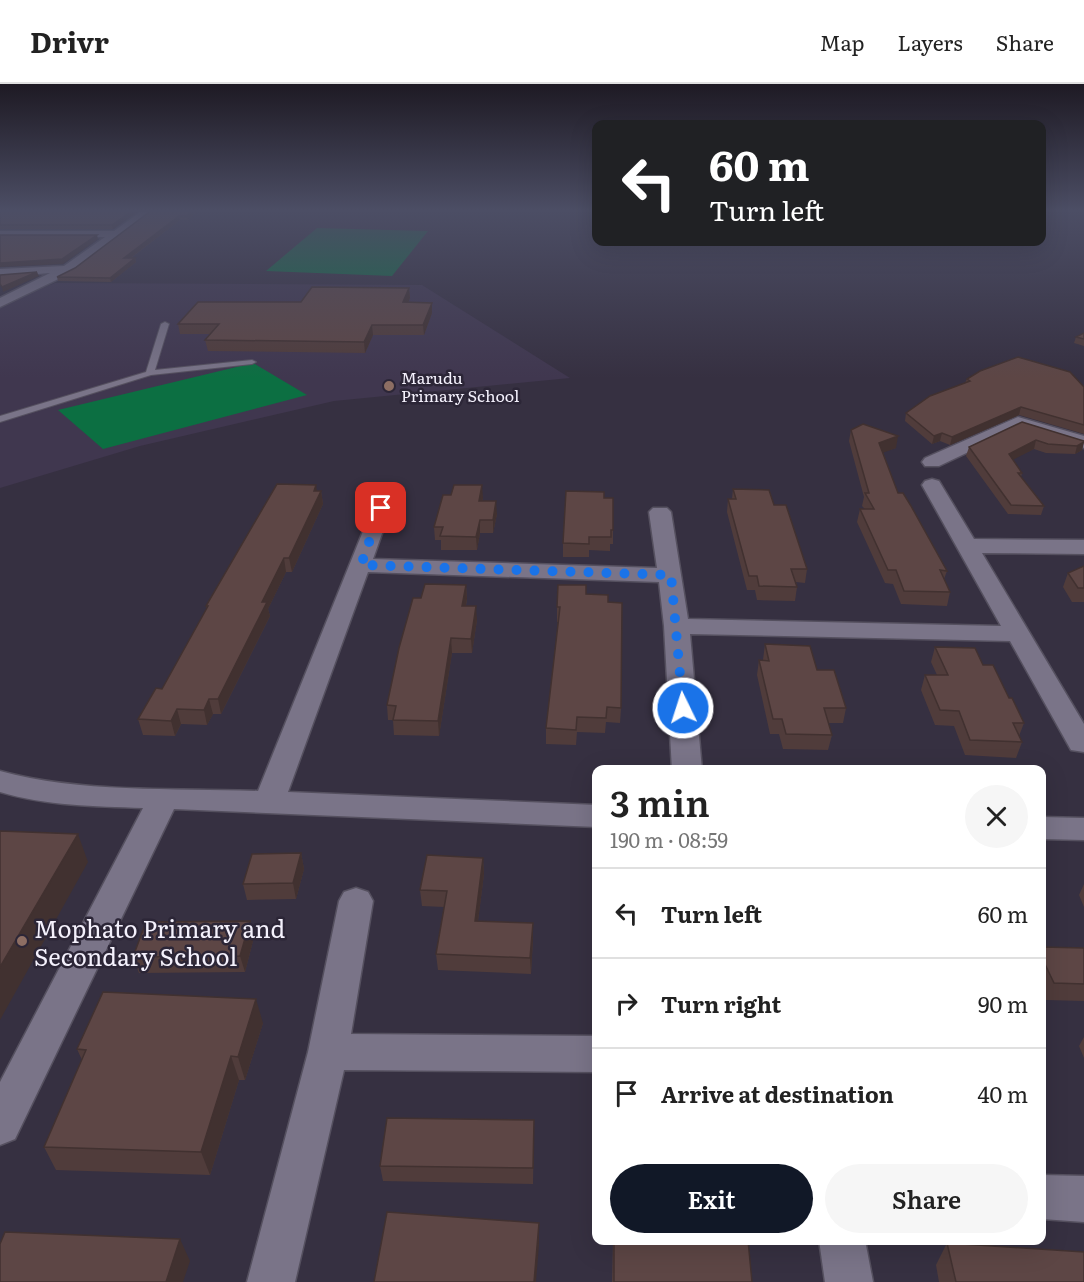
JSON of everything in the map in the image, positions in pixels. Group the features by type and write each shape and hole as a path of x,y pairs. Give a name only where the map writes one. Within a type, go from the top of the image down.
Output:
{"street":[{"path":"0,303 74,266"},
{"path":"0,273 71,268"},
{"path":"933,462 1018,422 1084,442"},
{"path":"932,485 1081,743"},
{"path":"269,802 381,508"},
{"path":"660,512 677,626 687,765"},
{"path":"968,546 1084,547"},
{"path":"361,565 671,575"},
{"path":"677,626 1018,634"},
{"path":"0,781 27,789 61,794 592,816"},
{"path":"2,1117 164,798"},
{"path":"1046,828 1084,829"},
{"path":"271,1282 328,1052 356,901"},
{"path":"328,1052 592,1054"},
{"path":"1046,1197 1084,1199"},
{"path":"843,1245 849,1282"}],"lane":[{"path":"150,373 165,324"},
{"path":"0,419 150,373 252,362"}],"shaded area":[{"name":"Marudu Primary School","path":"55,283 422,285 570,378 334,401 140,446 0,488 0,305"}],"green space":[{"path":"272,266 400,266 392,276 266,271"},
{"path":"253,363 307,395 103,449 58,410"}],"building":[{"path":"78,266 125,266 110,278 57,277"},
{"path":"37,272 2,287 0,284 0,275"},
{"path":"312,287 409,288 403,302 432,303 423,325 372,325 364,342 205,340 219,324 178,324 198,302 301,302"},
{"path":"1084,333 1084,339 1076,337"},
{"path":"1018,357 1070,372 1084,387 1084,425 1021,407 952,437 942,433 934,436 906,413 930,396 970,381 967,379 980,371"},
{"path":"1022,422 1084,441 1077,446 1048,444 1036,440 1009,454 1022,473 1018,473 1044,506 1011,505 969,447"},
{"path":"863,424 898,436 879,443 898,493 903,493 947,571 940,570 950,592 904,591 896,570 888,570 860,509 874,509 865,493 869,493 851,430"},
{"path":"277,484 316,485 314,491 321,491 289,558 284,558 262,602 267,602 218,699 209,699 204,710 177,709 171,721 138,719 156,688 162,689 208,606 206,606"},
{"path":"454,485 482,485 479,501 496,501 493,520 480,520 476,537 440,536 443,527 434,527 443,495 451,495"},
{"path":"733,489 769,490 774,505 786,505 807,569 791,569 797,587 759,586 757,576 749,576 728,499 736,499"},
{"path":"566,491 604,492 604,498 613,498 611,537 589,537 589,544 563,543"},
{"path":"1084,566 1084,588 1078,588 1068,573"},
{"path":"425,584 466,585 462,606 476,606 471,639 451,638 438,721 393,720 396,706 387,705 399,648 413,598 421,598"},
{"path":"558,585 586,585 586,594 608,595 608,602 622,603 621,708 607,707 606,718 577,717 576,730 546,728 560,607 557,607"},
{"path":"765,644 810,646 817,670 834,670 846,708 824,708 832,735 786,734 782,719 773,719 759,660 769,661"},
{"path":"935,647 975,648 983,665 993,665 1024,723 1013,723 1022,742 970,740 959,711 940,710 925,675 948,675"},
{"path":"0,831 78,834 0,967"},
{"path":"301,853 293,883 243,884 252,854"},
{"path":"427,855 483,858 475,921 533,923 530,958 436,954 447,891 420,890"},
{"path":"250,921 240,956 133,957 146,922"},
{"path":"1046,947 1084,948 1084,984 1054,983 1046,966"},
{"path":"103,992 256,999 238,1057 231,1056 201,1152 44,1147 86,1050 77,1049"},
{"path":"387,1118 534,1120 533,1168 380,1166"},
{"path":"387,1212 539,1223 534,1282 374,1282"},
{"path":"5,1232 180,1239 166,1282 0,1282 0,1244"},
{"path":"614,1245 748,1245 752,1282 614,1282"},
{"path":"947,1245 1084,1252 1084,1282 956,1282"}],"place":[{"name":"Marudu Primary School","path":"389,386"},
{"name":"Mophato Primary and Secondary School","path":"22,941"}],"route":[{"path":"381,508 361,565 671,575 683,708"}]}
